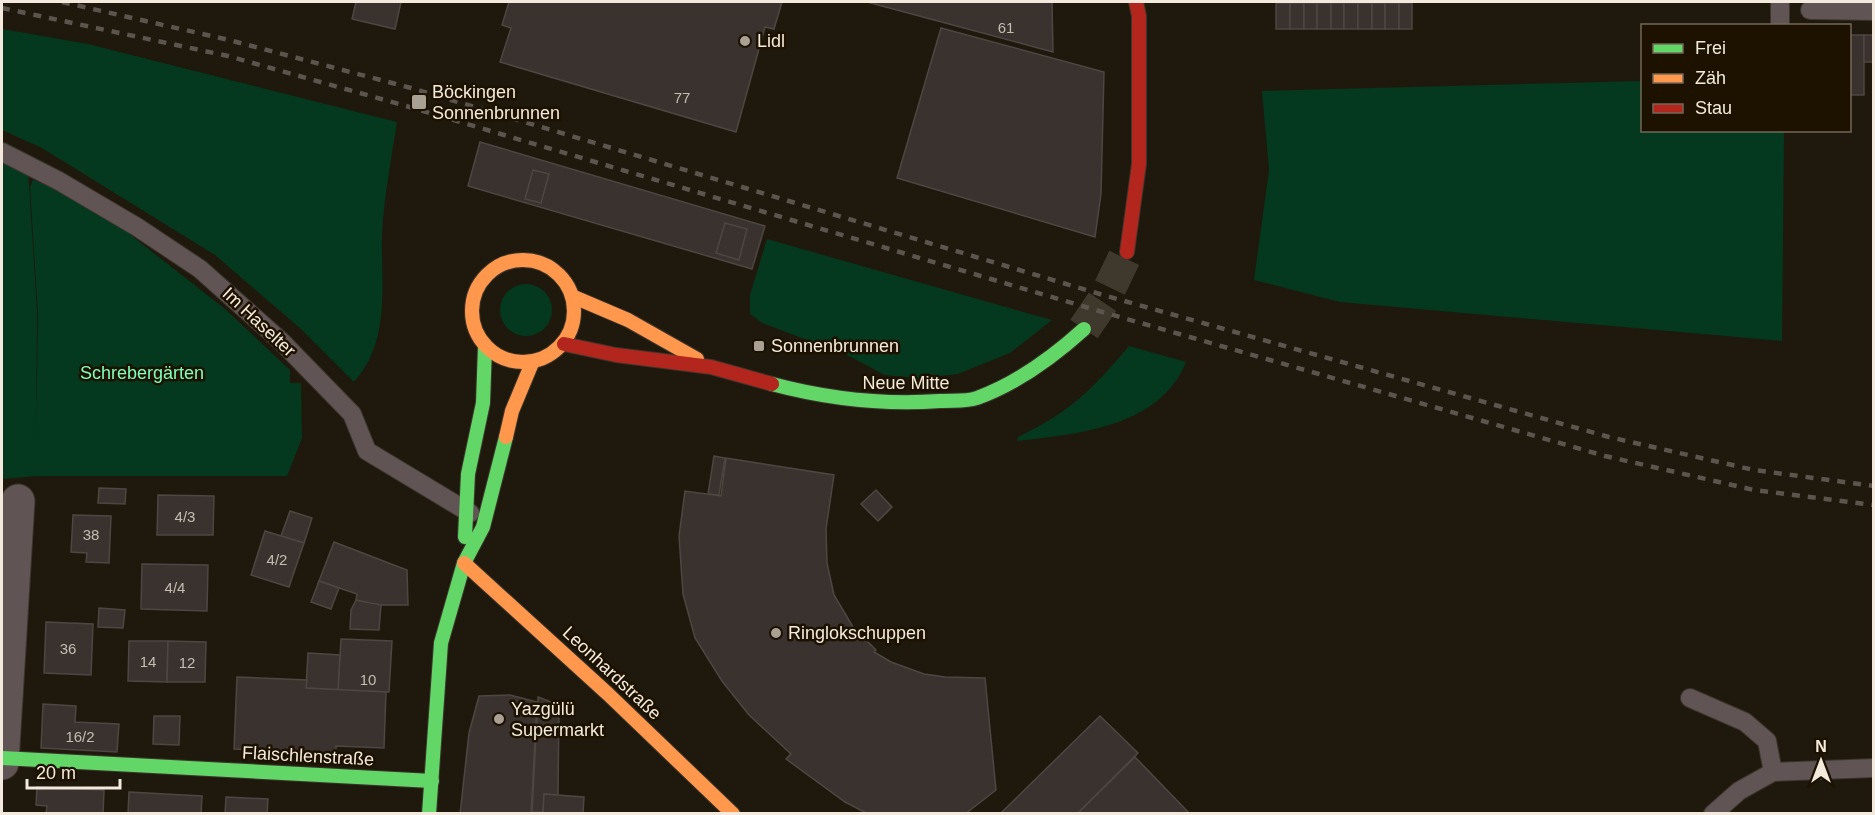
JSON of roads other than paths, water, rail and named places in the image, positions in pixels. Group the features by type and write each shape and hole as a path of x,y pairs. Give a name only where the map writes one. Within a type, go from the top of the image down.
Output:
{"street":[{"path":"1127,252 1135,218 1138,170 1139,16 1136,2"},
{"path":"1139,16 1144,2"},
{"path":"464,563 468,474 483,403 484,347 472,324 472,297 486,273 510,261 537,261 560,274 573,297 574,321 564,344 550,356 532,363 506,361 484,347"},
{"name":"Neue Mitte","path":"573,297 628,320 711,367"},
{"name":"Neue Mitte","path":"564,344 616,355 711,367 810,394 894,404 974,399 1009,384 1051,358 1084,329"},
{"path":"429,813 441,643 464,563 483,527 512,411 532,363"},
{"path":"2,763 18,501"},
{"name":"Leonhardstraße","path":"464,563 608,694 733,813"},
{"name":"Flaischlenstraße","path":"2,758 432,781"}],"lane":[{"path":"1779,23 1780,2"},
{"path":"1810,10 1874,11"},
{"name":"Im Haselter","path":"2,152 59,181 128,221 200,269 282,342 352,414 367,451 465,508 483,527"},
{"path":"1690,698 1745,722 1767,741 1773,772"},
{"path":"1713,813 1739,791 1773,772 1874,768"}],"tunnel":[{"path":"1084,329 1105,298 1127,252"}],"railway":[{"path":"62,2 229,40 411,88 1103,295 1609,437 1754,470 1874,486"},
{"path":"2,8 228,56 406,106 1099,311 1605,456 1754,490 1874,505"}],"place":[{"name":"Lidl","path":"745,41"},
{"name":"Böckingen Sonnenbrunnen","path":"419,102"},
{"name":"Sonnenbrunnen","path":"759,346"},
{"name":"Ringlokschuppen","path":"776,633"},
{"name":"Yazgülü Supermarkt","path":"499,719"}],"park label":[{"name":"Schrebergärten","path":"142,373"}]}
